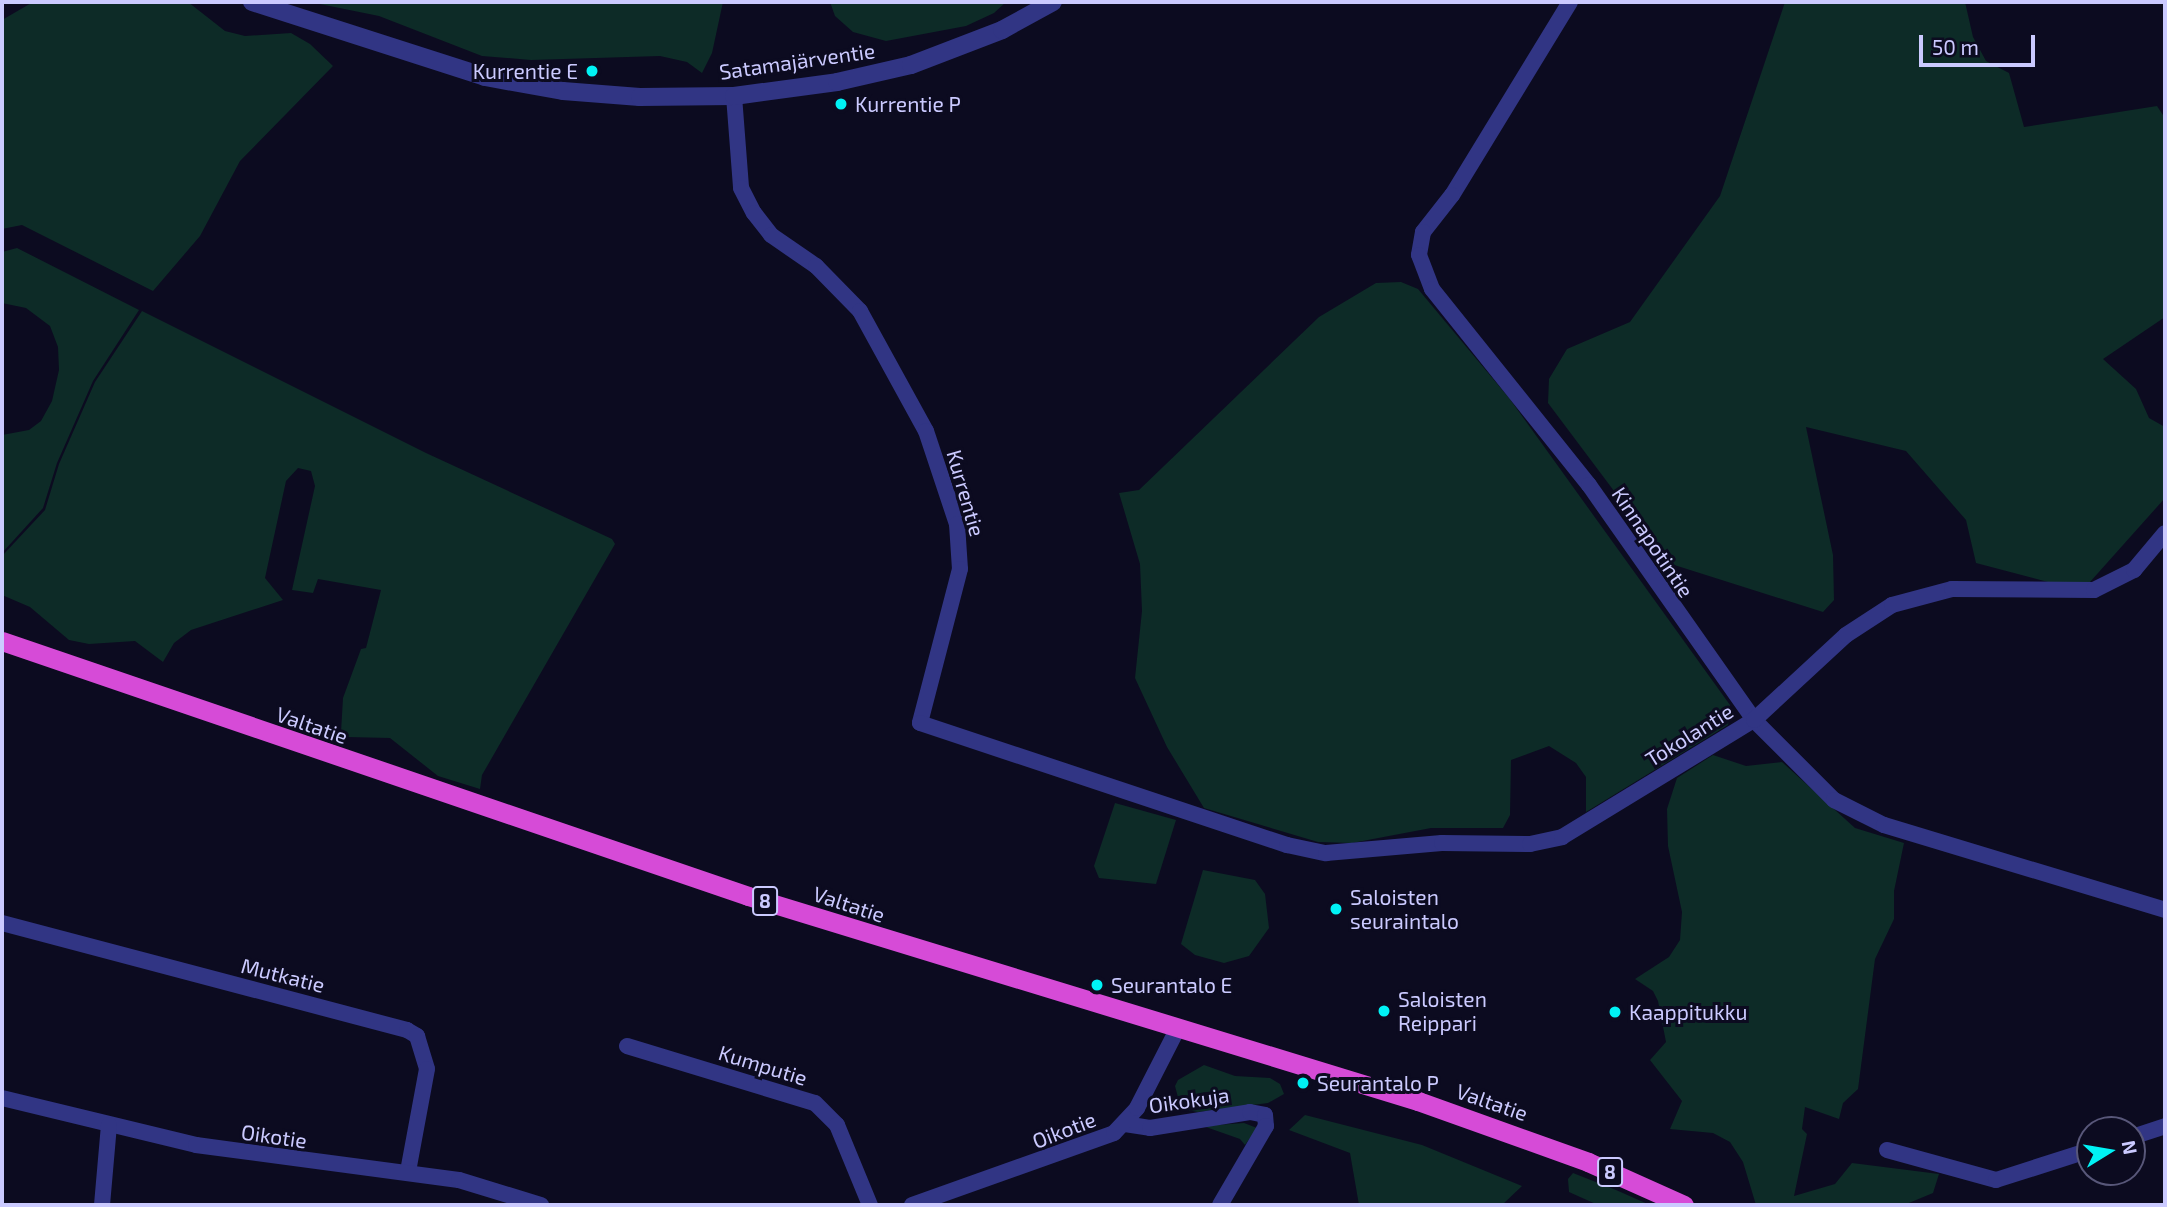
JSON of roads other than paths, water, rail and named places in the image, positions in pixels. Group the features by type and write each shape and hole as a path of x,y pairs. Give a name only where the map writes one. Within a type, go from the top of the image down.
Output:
{"highway":[{"name":"Valtatie","path":"2,641 736,891 1535,1141 1684,1205"}],"street":[{"name":"Satamajärventie","path":"252,2 485,77 563,91 640,97 734,96 836,82 911,65 1002,30 1053,2"},
{"name":"Kinnapotintie","path":"1570,2 1452,195 1423,232 1419,255 1423,273 1589,485 1754,720 1807,776 1858,815 2165,910"},
{"name":"Kurrentie","path":"734,96 738,166 748,200 771,235 824,273 860,311 926,431 957,524 960,569 920,723 1189,814"},
{"name":"Tokolantie","path":"1189,814 1326,853 1442,843 1547,842 1575,831 1754,720 1846,635 1892,605 1952,589 2094,590 2134,569 2165,533"},
{"name":"Mutkatie","path":"2,923 407,1030 417,1036 427,1069 408,1172"},
{"name":"Oikotie","path":"912,1205 1101,1141 1125,1124 1178,1028"},
{"name":"Kumputie","path":"627,1046 815,1103 837,1125 870,1205"},
{"name":"Oikotie","path":"2,1098 109,1125 281,1159 408,1172 505,1191 541,1205"},
{"name":"Oikokuja","path":"1125,1124 1150,1128 1259,1112 1269,1119 1220,1205"},
{"path":"102,1205 109,1125"},
{"path":"2146,1132 2165,1126"},
{"path":"1887,1150 1996,1180 2076,1154"}],"place":[{"name":"Kurrentie E","path":"592,71"},
{"name":"Kurrentie P","path":"841,104"},
{"name":"Saloisten seuraintalo","path":"1336,909"},
{"name":"Seurantalo E","path":"1097,985"},
{"name":"Saloisten Reippari","path":"1384,1011"},
{"name":"Kaappitukku","path":"1615,1012"},
{"name":"Seurantalo P","path":"1303,1083"}]}
